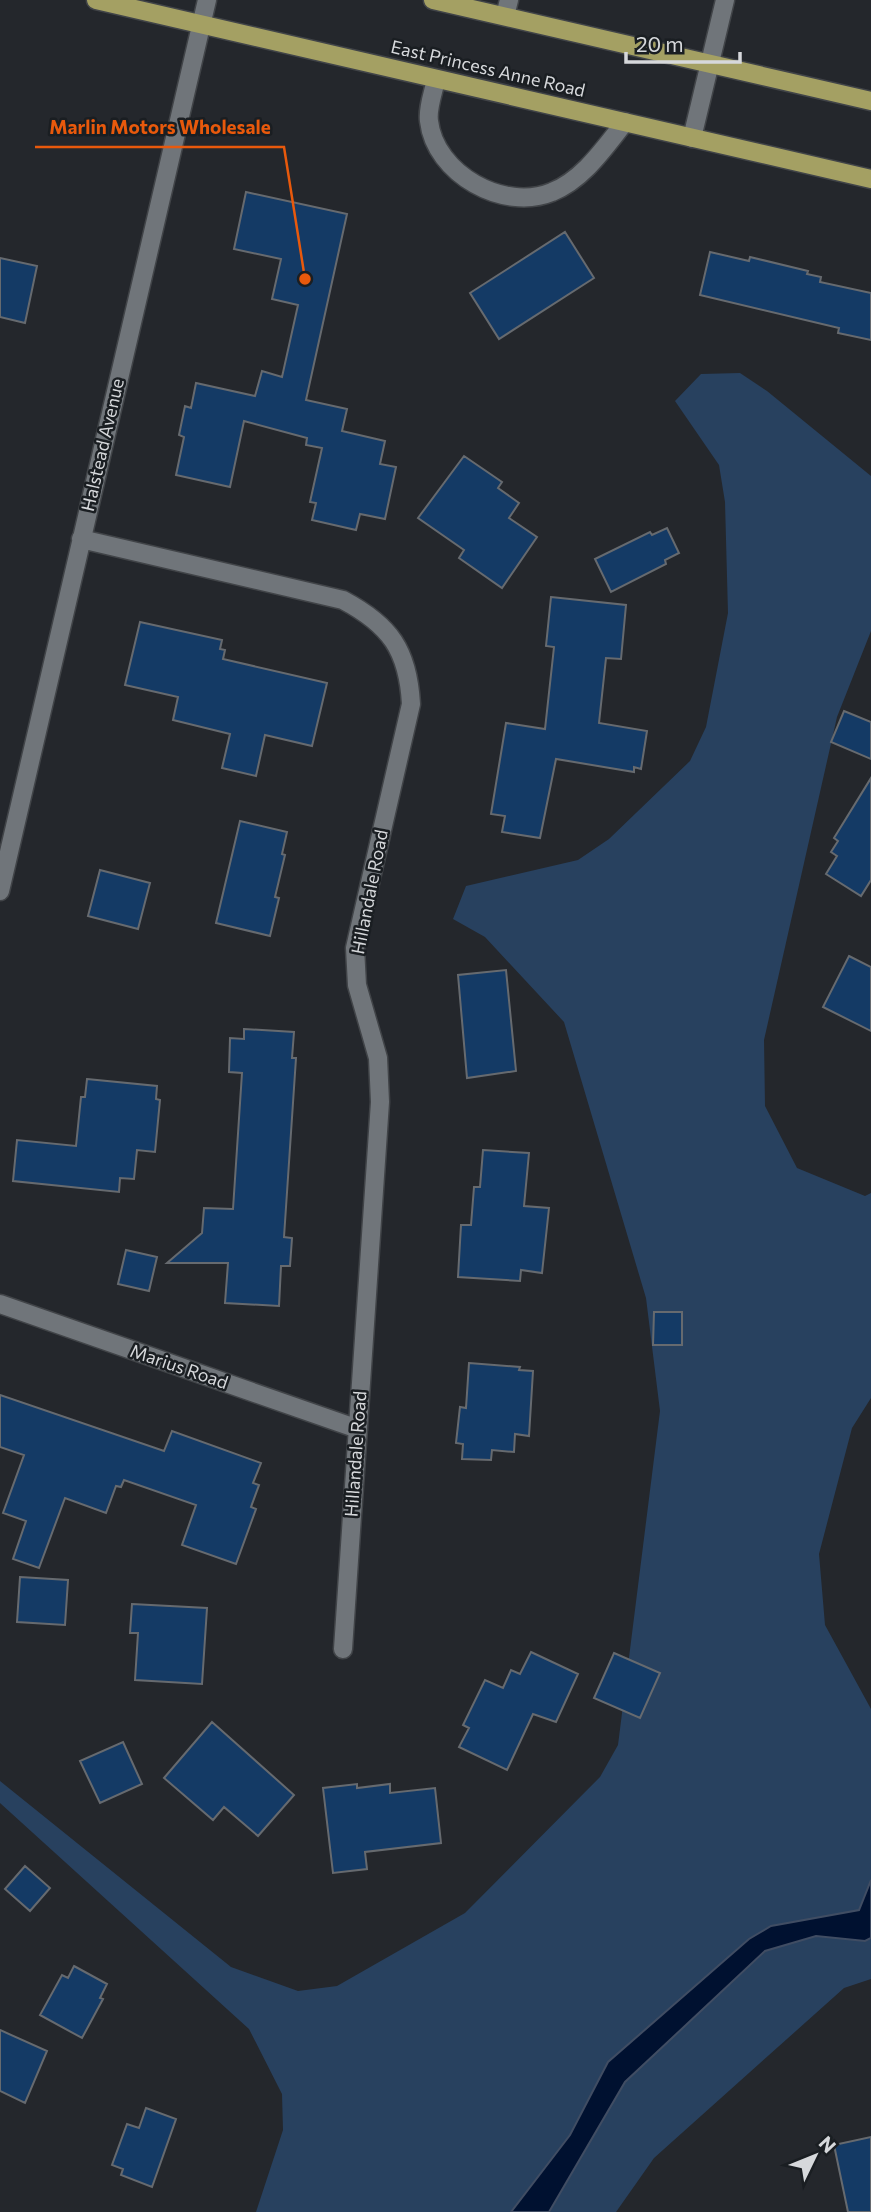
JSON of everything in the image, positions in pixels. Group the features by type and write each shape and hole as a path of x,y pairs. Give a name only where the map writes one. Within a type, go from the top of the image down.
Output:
{"main road":[{"name":"East Princess Anne Road","path":"96,0 871,179"},
{"path":"433,0 507,8 710,64 871,101"}],"street":[{"name":"Halstead Avenue","path":"0,891 207,0"},
{"path":"692,138 725,0"},
{"path":"436,79 428,120 435,141 446,159 487,192 539,197 556,191 587,167 625,122"},
{"name":"Hillandale Road","path":"82,539 343,600 369,614 387,631 401,650 410,680 411,704 355,948 357,985 378,1058 380,1102 343,1649"},
{"name":"Marius Road","path":"0,1304 358,1429"}],"shaded area":[{"path":"740,373 767,391 871,476 871,631 837,717 764,1040 765,1106 797,1168 865,1196 871,1193 871,1398 852,1428 819,1554 825,1625 871,1709 871,1880 860,1910 771,1926 749,1939 608,2062 570,2135 511,2212 256,2212 283,2130 282,2094 249,2029 0,1803 0,1781 231,1967 298,1991 337,1986 465,1913 600,1777 618,1745 660,1411 646,1298 564,1022 485,937 453,919 466,886 578,860 609,839 690,761 706,727 728,613 725,502 719,465 675,401 701,374"},
{"path":"871,1880 871,1938 865,1941 816,1936 765,1951 625,2082 549,2212 511,2212 570,2135 608,2062 749,1939 771,1926 859,1910"},
{"path":"816,1936 865,1941 871,1938 871,1979 844,1988 654,2158 616,2212 549,2212 625,2082 766,1951"}],"building":[{"path":"246,192 347,214 306,400 347,409 342,431 385,441 380,464 396,467 385,519 360,514 356,530 312,520 316,503 310,502 322,448 306,445 307,438 244,421 230,487 176,475 184,437 179,435 185,406 191,408 196,383 255,396 262,371 282,377 298,305 272,299 281,259 234,249"},
{"path":"565,232 594,278 499,339 470,293"},
{"path":"710,252 749,261 750,257 808,271 807,274 821,277 820,282 871,293 871,340 838,333 839,328 700,295"},
{"path":"0,258 37,266 25,323 0,317"},
{"path":"464,456 502,482 498,488 519,503 509,518 537,537 502,588 459,558 464,550 418,518"},
{"path":"667,528 679,553 665,560 666,564 611,592 595,559 650,532 652,535"},
{"path":"551,597 626,605 621,659 606,658 599,723 647,731 641,769 634,767 634,772 556,759 540,838 502,832 505,816 491,814 506,723 545,729 554,647 546,646"},
{"path":"140,622 222,640 220,649 225,650 223,659 327,683 312,746 265,735 256,776 222,768 230,734 173,720 178,697 125,685"},
{"path":"844,711 871,722 871,759 831,742"},
{"path":"871,778 871,880 861,896 826,874 837,856 831,852 838,841 834,838"},
{"path":"240,821 287,832 282,854 285,855 275,897 279,898 270,936 216,923"},
{"path":"100,870 150,883 138,929 88,916"},
{"path":"849,956 871,967 871,1031 823,1007"},
{"path":"506,970 516,1071 467,1078 458,975"},
{"path":"244,1029 294,1032 292,1058 296,1058 284,1237 292,1238 290,1266 281,1266 279,1306 225,1303 228,1263 167,1263 202,1233 204,1208 233,1209 242,1073 229,1072 230,1038 244,1039"},
{"path":"87,1079 157,1086 156,1099 160,1100 155,1152 137,1150 134,1179 120,1178 119,1192 13,1181 17,1140 76,1146 81,1097 85,1097"},
{"path":"483,1150 529,1153 524,1206 549,1208 542,1273 521,1270 520,1281 458,1277 461,1225 471,1225 474,1187 480,1187"},
{"path":"126,1250 157,1257 149,1291 118,1284"},
{"path":"654,1312 682,1312 682,1345 653,1345"},
{"path":"469,1363 520,1367 519,1370 533,1371 529,1436 515,1434 514,1452 492,1450 491,1460 462,1459 463,1444 456,1443 460,1407 466,1408"},
{"path":"0,1395 164,1451 172,1431 261,1463 253,1483 259,1485 251,1507 256,1509 236,1564 182,1545 196,1505 124,1480 121,1487 116,1486 106,1513 65,1498 39,1568 13,1559 26,1521 3,1513 24,1455 0,1447"},
{"path":"20,1577 68,1580 65,1625 17,1622"},
{"path":"132,1604 207,1608 202,1684 135,1680 138,1633 130,1633"},
{"path":"531,1652 578,1674 556,1722 533,1714 507,1770 459,1747 469,1728 463,1725 485,1680 503,1688 511,1670 520,1674"},
{"path":"614,1653 660,1673 640,1718 594,1698"},
{"path":"212,1722 294,1795 258,1836 224,1807 213,1820 164,1778"},
{"path":"123,1742 142,1784 100,1803 80,1761"},
{"path":"357,1784 357,1788 390,1784 390,1793 435,1788 441,1843 365,1852 367,1869 333,1873 323,1788"},
{"path":"25,1866 50,1888 30,1911 5,1889"},
{"path":"74,1966 107,1984 100,1998 103,1999 82,2038 40,2015 62,1975 68,1978"},
{"path":"0,2030 47,2051 25,2103 0,2091"},
{"path":"146,2108 176,2119 152,2187 121,2175 123,2169 112,2165 127,2124 139,2128"},
{"path":"871,2137 871,2212 848,2212 834,2145"}],"place":[{"name":"Marlin Motors Wholesale","path":"305,279"}]}
